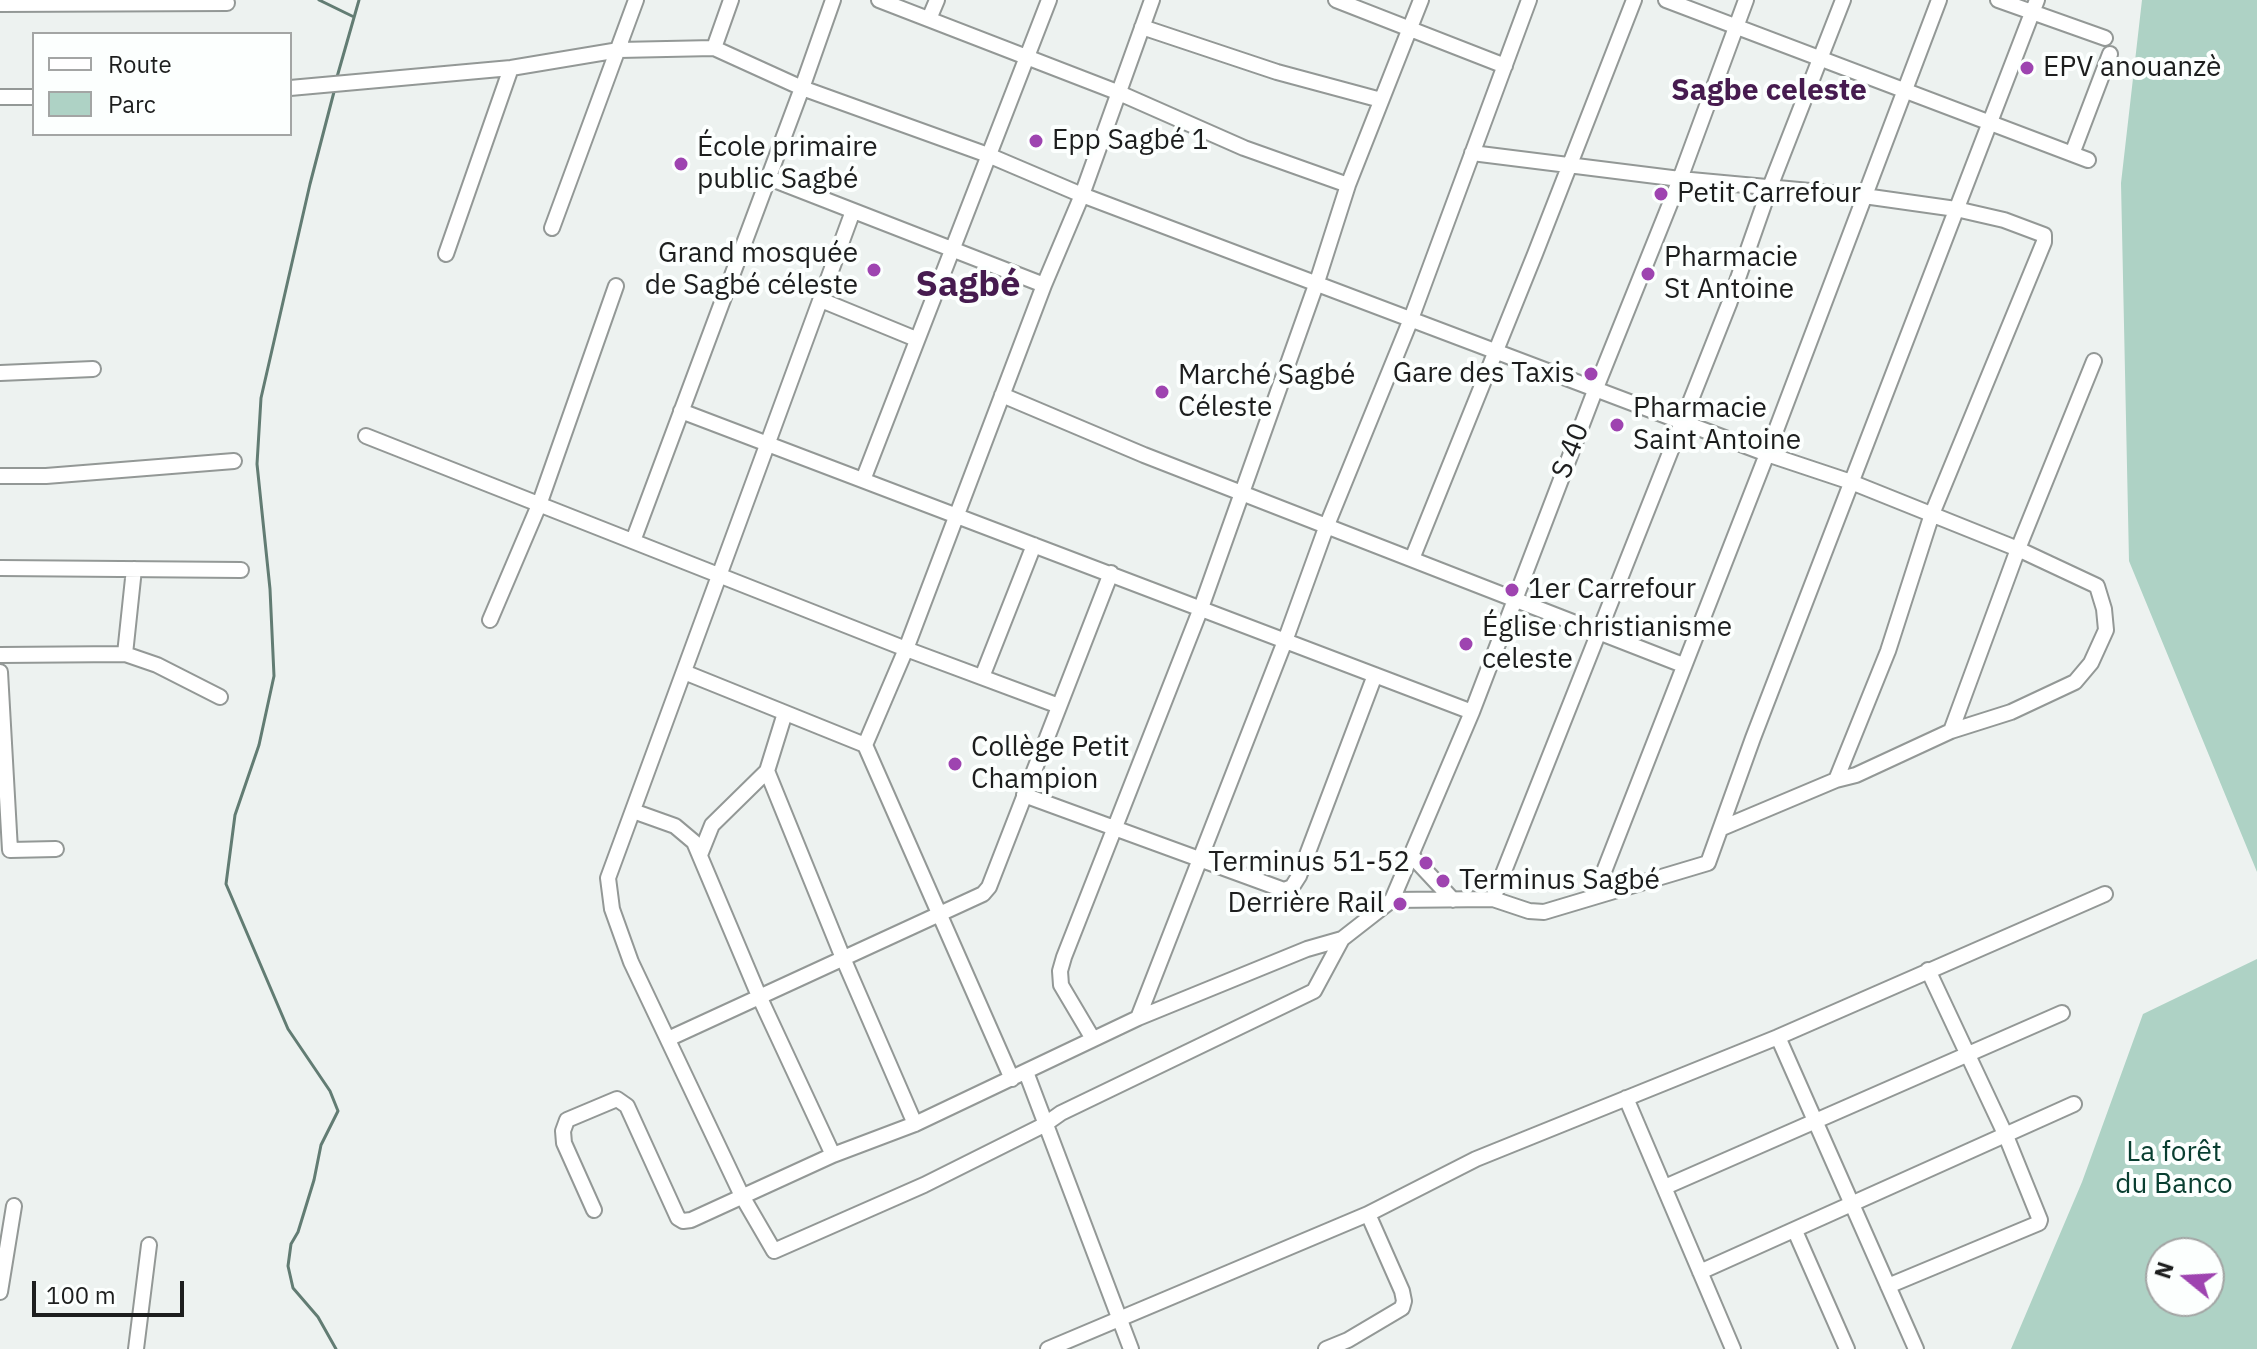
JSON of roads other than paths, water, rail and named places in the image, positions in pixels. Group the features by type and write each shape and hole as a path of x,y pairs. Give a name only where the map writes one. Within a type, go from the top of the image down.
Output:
{"street":[{"path":"552,228 636,0"},
{"path":"714,48 731,0"},
{"path":"633,541 833,0"},
{"path":"879,0 1117,92 1244,148 1348,185"},
{"path":"929,19 937,0"},
{"path":"863,480 1049,0"},
{"path":"865,745 906,649 1044,285 1082,195 1152,0"},
{"path":"1336,0 1505,66"},
{"path":"1093,1039 1061,985 1060,971 1201,608 1317,282 1348,185 1421,0"},
{"path":"1138,1018 1327,525 1411,319 1529,0"},
{"path":"1412,559 1634,0"},
{"path":"1666,0 2088,160"},
{"name":"S 40","path":"1392,900 1472,712 1680,179 1746,0"},
{"path":"1493,899 1734,292 1770,187 1843,0"},
{"path":"1594,897 1767,454 1939,0"},
{"path":"1998,0 2035,6 2105,38"},
{"path":"0,4 227,3"},
{"path":"594,1210 564,1143 563,1131 567,1120 617,1099 627,1106 678,1218 691,1220 833,1155 915,1124 1138,1018 1307,949 1342,939 1392,900 1493,899 1529,911 1544,912 1708,863 1753,738 2035,6"},
{"path":"1142,27 1277,72 1381,100"},
{"path":"292,88 511,68 619,50 714,48 802,88 988,155 1082,195 1767,454 1851,482 2018,549 2097,586 2106,630 2091,663 2075,682 2011,712 1951,731 1856,775 1836,780 1722,828"},
{"path":"2072,154 2110,54"},
{"path":"446,254 511,68"},
{"path":"0,97 32,97"},
{"path":"1472,153 1680,179 1864,196 1956,209 2042,232 2045,238 1932,514 1888,651 1836,780"},
{"path":"769,178 1044,285"},
{"path":"853,211 608,878 608,891 620,935 742,1196 774,1251 924,1185 1044,1125 1061,1113 1314,991 1342,939"},
{"path":"490,620 539,505 616,286"},
{"path":"821,300 916,339"},
{"path":"1951,731 2018,549 2094,361"},
{"path":"0,373 93,369"},
{"path":"1002,395 1144,455 1683,665"},
{"path":"681,411 1472,712"},
{"path":"366,436 906,649 1059,706"},
{"path":"0,476 46,476 234,461"},
{"path":"982,677 1034,545"},
{"path":"0,568 241,570"},
{"path":"125,654 134,569"},
{"path":"668,1039 983,894 989,887 1111,573"},
{"path":"0,655 125,654 157,665 220,697"},
{"path":"0,672 5,850 56,849"},
{"path":"684,672 865,745 1012,1079"},
{"path":"1024,795 1284,890 1292,887 1375,675"},
{"path":"700,855 712,825 767,771 785,713"},
{"path":"767,771 915,1124"},
{"path":"633,811 675,826 694,842 759,996 833,1155"},
{"path":"1411,855 1453,900"},
{"path":"1048,1349 1368,1214 1476,1159 1778,1037 2105,894"},
{"path":"1888,1286 2039,1223 2040,1217 2006,1136 1928,970"},
{"path":"1665,1187 2062,1013"},
{"path":"1778,1037 1916,1349"},
{"path":"1026,1072 1131,1349"},
{"path":"1626,1098 1733,1349"},
{"path":"1700,1272 2074,1104"},
{"path":"0,1292 14,1206"},
{"path":"1326,1349 1351,1344 1402,1308 1404,1301 1368,1214"},
{"path":"1795,1231 1847,1349"},
{"path":"136,1349 149,1245"}],"waterway":[{"path":"319,0 354,17"},
{"path":"337,77 359,0"},
{"path":"335,88 261,398 257,464 270,589 274,676 259,745 235,815 226,884 288,1029 330,1091 338,1111 321,1145 314,1180 298,1232 291,1244 288,1266 293,1288 318,1317 336,1349"}],"place":[{"name":"EPV anouanzè","path":"2027,68"},
{"name":"Epp Sagbé 1","path":"1036,141"},
{"name":"École primaire public Sagbé","path":"681,164"},
{"name":"Petit Carrefour","path":"1661,194"},
{"name":"Grand mosquée de Sagbé céleste","path":"874,270"},
{"name":"Pharmacie St Antoine","path":"1648,274"},
{"name":"Gare des Taxis","path":"1591,374"},
{"name":"Marché Sagbé Céleste","path":"1162,392"},
{"name":"Pharmacie Saint Antoine","path":"1617,425"},
{"name":"1er Carrefour","path":"1512,590"},
{"name":"Église christianisme celeste","path":"1466,644"},
{"name":"Collège Petit Champion","path":"955,764"},
{"name":"Terminus 51-52","path":"1426,863"},
{"name":"Terminus Sagbé","path":"1443,881"},
{"name":"Derrière Rail","path":"1400,904"}],"district":[{"name":"Sagbe celeste","path":"1769,91"},
{"name":"Sagbé","path":"968,286"}],"park label":[{"name":"La forêt du Banco","path":"2174,1169"}]}
